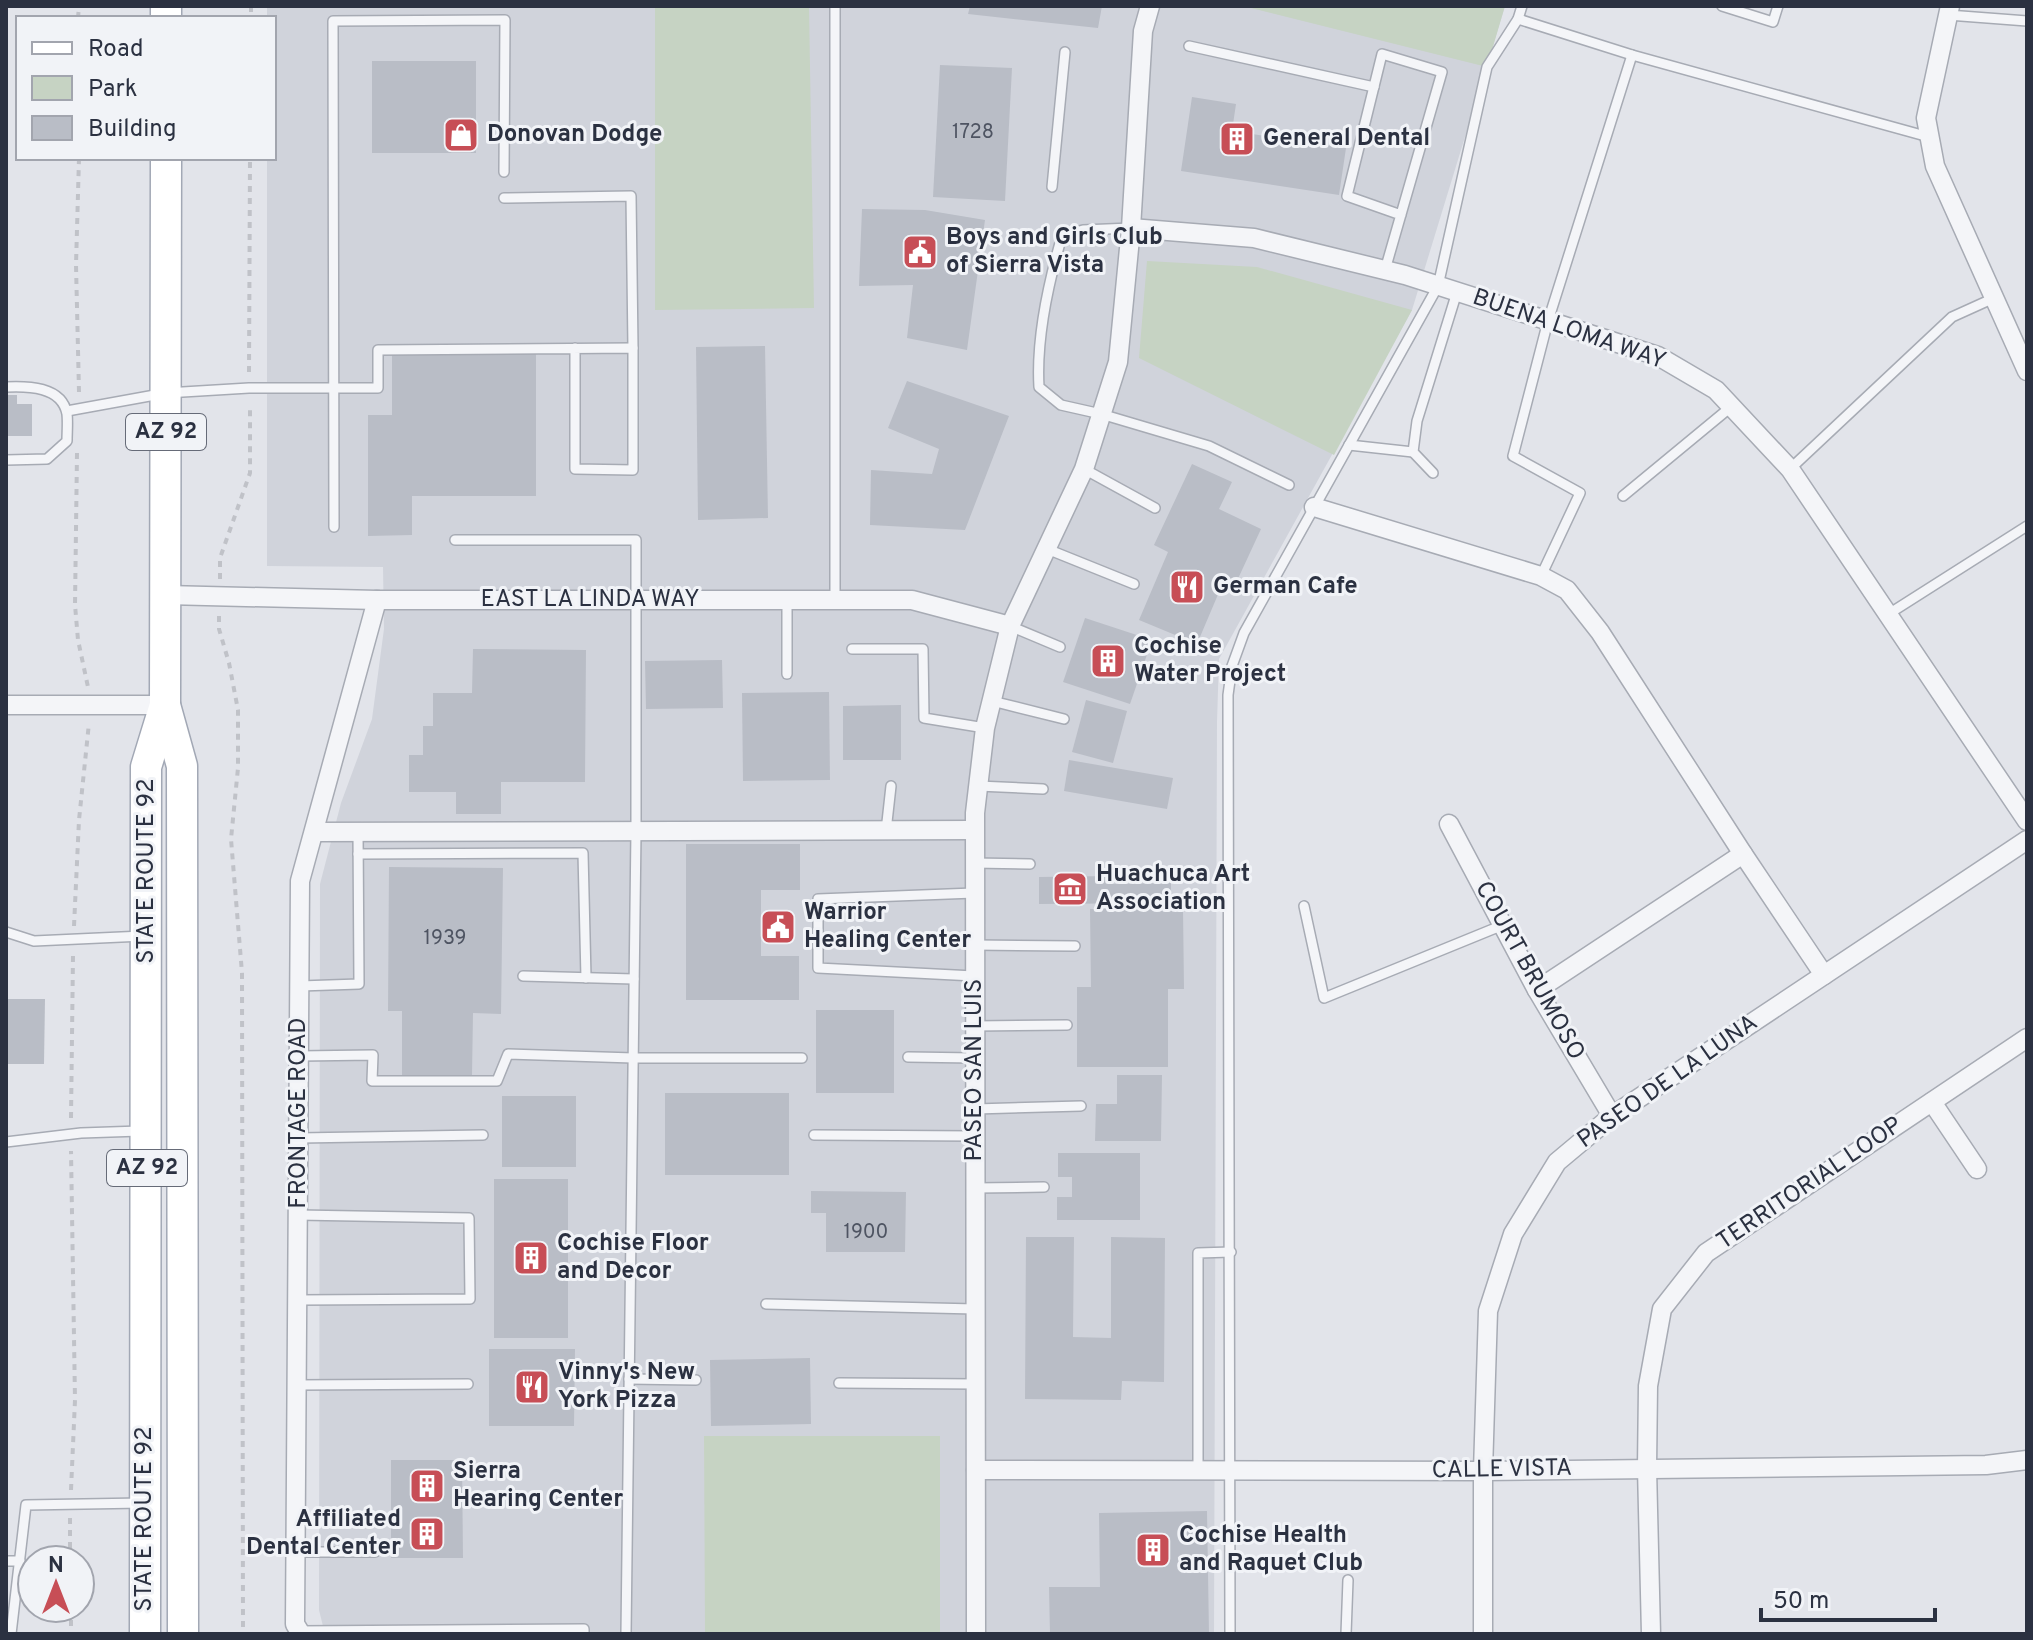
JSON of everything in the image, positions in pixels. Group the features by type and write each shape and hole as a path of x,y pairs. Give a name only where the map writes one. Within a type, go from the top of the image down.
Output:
{"main road":[{"name":"AZ 92","path":"165,705 166,160"},
{"name":"STATE ROUTE 92","path":"145,1634 146,767 165,705"},
{"name":"STATE ROUTE 92","path":"165,705 182,766 183,1634"},
{"path":"147,1131 183,1130"}],"street":[{"name":"PASEO SAN LUIS","path":"976,1634 973,830 985,728 1010,626 1084,469 1118,362 1131,228 1143,31 1150,6"},
{"path":"1949,10 1926,118 1935,166 2027,371"},
{"name":"BUENA LOMA WAY","path":"1131,228 1254,238 1385,270 1658,356 1716,390 1790,469 2027,821"},
{"path":"1314,507 1541,576 1567,590 1600,632 1824,975"},
{"name":"EAST LA LINDA WAY","path":"166,595 377,600 912,600 1010,626"},
{"name":"FRONTAGE ROAD","path":"300,1633 295,1624 300,881 377,600"},
{"path":"6,705 165,705"},
{"name":"COURT BRUMOSO","path":"1449,824 1537,990 1612,1116"},
{"path":"314,832 973,830"},
{"name":"PASEO DE LA LUNA","path":"1483,1634 1483,1471 1488,1311 1513,1234 1557,1162 1612,1116 2027,840"},
{"path":"1537,990 1743,854"},
{"name":"TERRITORIAL LOOP","path":"1651,1634 1648,1386 1662,1309 1706,1253 2027,1038"},
{"path":"1932,1102 1977,1169"},
{"name":"CALLE VISTA","path":"976,1470 1483,1471 1986,1465 2027,1460"}],"lane":[{"path":"835,6 835,600"},
{"path":"1230,1634 1228,695 1232,666 1244,633 1438,286 1487,67 1518,19 1522,6"},
{"path":"1722,6 1773,22 1778,6"},
{"path":"1949,10 2027,21"},
{"path":"1518,19 1632,55 1929,137"},
{"path":"334,527 333,21 505,20 504,172"},
{"path":"1189,46 1374,87"},
{"path":"1052,187 1065,52"},
{"path":"1385,270 1401,215 1442,72 1382,54 1347,196 1401,215"},
{"path":"1541,576 1580,493 1513,456 1548,321 1632,55"},
{"path":"504,198 631,196 633,470 575,469 575,348"},
{"path":"1131,228 1083,230 1062,236 1050,277 1038,366 1039,387 1061,405 1209,446 1289,485"},
{"path":"1413,452 1417,421 1457,292"},
{"path":"1790,469 1952,317 1994,298"},
{"path":"67,411 166,393 249,388 378,388 378,350 633,348"},
{"path":"6,387 36,386 54,394 67,411 67,441 47,459 6,460"},
{"path":"1623,496 1732,406"},
{"path":"1349,445 1413,452 1433,473"},
{"path":"1084,469 1155,508"},
{"path":"1887,615 2027,526"},
{"path":"455,540 636,540 636,831 626,1634"},
{"path":"1047,549 1134,584"},
{"path":"787,600 787,674"},
{"path":"1010,626 1060,647"},
{"path":"852,649 923,649 924,718 985,728"},
{"path":"992,701 1064,719"},
{"path":"886,831 891,786"},
{"path":"978,786 1043,789"},
{"path":"300,986 359,984 358,832"},
{"path":"358,854 583,853 586,978"},
{"path":"974,863 1030,864"},
{"path":"974,893 818,899 818,968 974,976"},
{"path":"1304,906 1324,998 1503,925"},
{"path":"6,932 34,941 147,935"},
{"path":"974,945 1075,946"},
{"path":"523,976 634,979"},
{"path":"974,1026 1067,1025"},
{"path":"299,1056 373,1055 372,1081 497,1081 508,1054 802,1058"},
{"path":"908,1057 974,1058"},
{"path":"975,1109 1081,1106"},
{"path":"6,1142 71,1134 147,1131"},
{"path":"299,1138 483,1135"},
{"path":"814,1135 975,1136"},
{"path":"975,1188 1044,1187"},
{"path":"298,1215 469,1218 470,1299 298,1300"},
{"path":"1198,1470 1198,1253 1231,1252"},
{"path":"766,1304 975,1309"},
{"path":"629,1379 696,1380"},
{"path":"839,1383 976,1384"},
{"path":"297,1385 468,1384"},
{"path":"22,1544 26,1505 145,1503"},
{"path":"296,1552 375,1552"},
{"path":"1346,1634 1348,1580"},
{"path":"11,1634 16,1593"},
{"path":"300,1633 584,1629 584,1634"}],"path":[{"path":"70,1544 75,1400 71,1134 74,939 79,820 90,737 89,705 75,605 79,160"},
{"path":"243,1634 242,973 231,839 238,768 238,710 219,629 220,558 250,473 250,160"}],"shaded area":[{"path":"267,6 1505,6 1412,310 1219,659 1214,1634 325,1634 319,1610 320,884 341,803 372,719 384,629 383,567 267,566 267,160 276,160 276,16 267,16"}],"green space":[{"path":"655,6 809,6 814,308 655,310"},
{"path":"1243,6 1505,6 1487,67"},
{"path":"1147,261 1257,267 1412,310 1334,455 1139,358"},
{"path":"704,1436 940,1436 940,1634 705,1634"}],"building":[{"path":"970,6 1102,6 1098,28 968,14"},
{"path":"372,61 476,61 476,153 372,153"},
{"path":"940,65 1012,68 1005,201 933,197"},
{"name":"General Dental","path":"1192,97 1236,104 1232,131 1346,148 1339,195 1181,171"},
{"name":"Boys and Girls Club of Sierra Vista","path":"862,209 925,210 985,220 967,350 907,338 913,285 859,286"},
{"path":"765,346 768,518 698,520 696,347"},
{"path":"392,354 536,354 536,496 412,496 412,535 368,536 368,415 392,415"},
{"path":"907,381 1009,416 965,530 870,525 871,470 932,474 939,449 888,428"},
{"path":"6,395 17,395 17,404 32,404 32,436 6,436"},
{"path":"1192,464 1232,482 1219,509 1261,529 1236,583 1225,578 1197,644 1139,620 1168,552 1154,545"},
{"name":"Cochise Water Project","path":"1085,618 1152,640 1130,704 1063,682"},
{"path":"473,649 586,650 585,782 501,782 501,814 456,814 456,792 409,792 409,755 423,755 423,726 433,726 433,693 472,693"},
{"path":"722,660 723,708 646,709 645,661"},
{"path":"829,692 830,780 743,781 742,693"},
{"path":"1086,700 1127,711 1113,763 1072,752"},
{"path":"901,705 901,760 843,760 843,706"},
{"path":"1069,760 1173,778 1167,809 1064,791"},
{"path":"686,844 800,844 800,890 761,890 761,956 799,956 799,1000 686,1000"},
{"path":"389,867 503,868 501,1014 473,1013 472,1075 402,1075 402,1011 388,1011"},
{"path":"1110,876 1110,884 1171,883 1171,903 1039,904 1039,877"},
{"path":"1090,909 1183,909 1184,989 1168,989 1168,1067 1077,1067 1077,987 1091,987"},
{"path":"6,999 45,999 44,1064 6,1064"},
{"path":"816,1010 894,1010 894,1093 816,1093"},
{"path":"1117,1075 1162,1075 1161,1141 1095,1141 1096,1104 1117,1104"},
{"path":"665,1093 789,1093 789,1175 665,1175"},
{"path":"502,1096 576,1096 576,1167 502,1167"},
{"path":"1058,1153 1140,1153 1140,1220 1057,1220 1057,1197 1072,1197 1072,1177 1058,1177"},
{"name":"Cochise Floor and Decor","path":"494,1179 568,1179 568,1338 494,1338"},
{"path":"811,1191 906,1192 905,1252 826,1252 826,1213 811,1213"},
{"path":"1026,1237 1074,1237 1073,1337 1111,1338 1111,1237 1165,1238 1164,1382 1122,1381 1121,1400 1025,1399"},
{"name":"Vinny's New York Pizza","path":"489,1349 575,1349 574,1426 489,1426"},
{"path":"810,1358 811,1424 711,1426 710,1360"},
{"path":"391,1460 462,1460 463,1558 391,1558"},
{"name":"Cochise Health and Raquet Club","path":"1207,1511 1209,1634 1050,1634 1049,1587 1100,1587 1099,1513"}],"place":[{"name":"Donovan Dodge","path":"461,135"},
{"name":"General Dental","path":"1237,139"},
{"name":"Boys and Girls Club of Sierra Vista","path":"920,252"},
{"name":"German Cafe","path":"1187,587"},
{"name":"Cochise Water Project","path":"1108,661"},
{"name":"Huachuca Art Association","path":"1070,889"},
{"name":"Warrior Healing Center","path":"778,927"},
{"name":"Cochise Floor and Decor","path":"531,1258"},
{"name":"Vinny's New York Pizza","path":"532,1387"},
{"name":"Sierra Hearing Center","path":"427,1486"},
{"name":"Affiliated Dental Center","path":"427,1534"},
{"name":"Cochise Health and Raquet Club","path":"1153,1550"}]}
